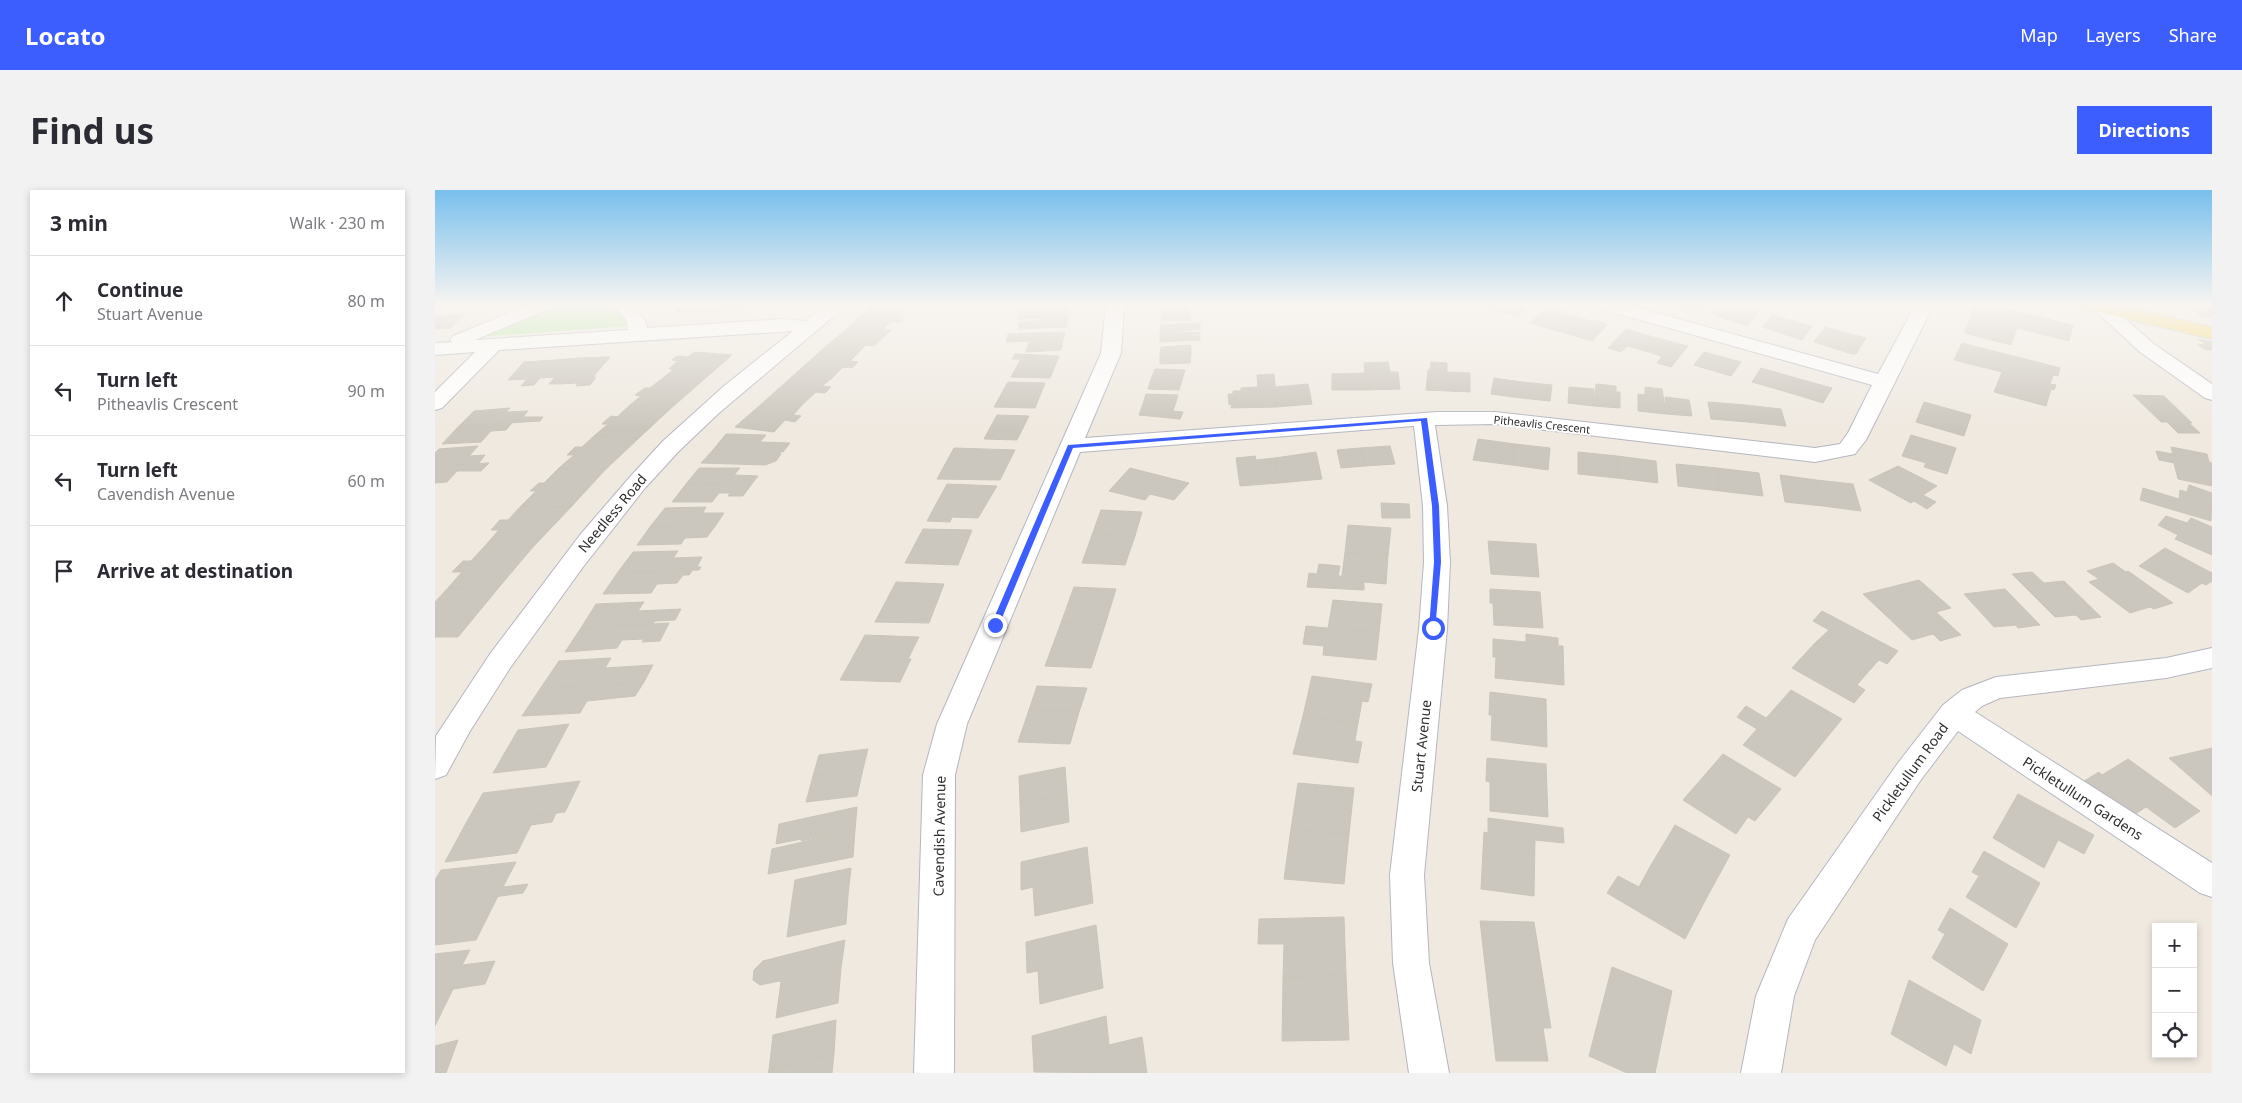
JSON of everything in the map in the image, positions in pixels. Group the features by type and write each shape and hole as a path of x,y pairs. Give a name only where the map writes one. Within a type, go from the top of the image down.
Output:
{"street":[{"path":"439,348 489,345"},
{"path":"435,404 493,345"},
{"name":"Needless Road","path":"435,766 449,738 483,686 588,541 671,446 731,391 788,345"},
{"name":"Cavendish Avenue","path":"934,1073 939,775 953,724 1111,353 1112,345"},
{"path":"1751,345 1883,382"},
{"name":"Pitheavlis Crescent","path":"1071,446 1424,419 1495,418 1815,455 1847,449 1858,436 1903,345"},
{"path":"2144,345 2212,394"},
{"name":"Stuart Avenue","path":"1424,419 1435,506 1437,562 1433,628 1407,875 1411,963 1429,1073"},
{"name":"Pickletullum Road","path":"1761,1073 1775,996 1801,931 1903,780 1954,713 1972,698 1996,688 2166,668 2212,658"},
{"name":"Pickletullum Gardens","path":"1954,713 2212,882"}],"building":[{"path":"827,345 866,345 860,351 824,348"},
{"path":"1028,345 1062,345 1061,350 1026,352"},
{"path":"1191,345 1191,354 1160,355 1161,347"},
{"path":"1611,345 1650,345 1645,351 1627,346 1621,352 1608,348"},
{"path":"1650,345 1688,346 1671,367 1657,363 1662,356 1645,351"},
{"path":"1824,345 1861,345 1856,354"},
{"path":"1961,345 1971,345 2060,368 2058,376 2053,375 2050,384 2056,385 2054,390 2051,389 2046,406 1994,392 2002,372 1954,360"},
{"path":"2198,345 2212,345 2212,350 2206,350"},
{"path":"824,348 860,351 850,361 858,362 852,368 843,367 832,378 795,374"},
{"path":"695,352 732,355 702,381 663,378 674,369 669,369 678,361 672,360 677,356 688,357"},
{"path":"1704,352 1741,362 1731,376 1694,365"},
{"path":"1015,354 1059,356 1050,378 1011,377 1021,359 1012,359"},
{"path":"1191,354 1190,363 1160,364 1160,355"},
{"path":"610,357 593,377 596,377 590,385 576,386 578,383 559,384 580,358"},
{"path":"580,358 559,384 549,384 555,377 541,378 555,360"},
{"path":"555,360 534,385 521,386 527,379 508,380 524,362"},
{"path":"1388,362 1390,372 1398,372 1400,389 1366,390 1364,363"},
{"path":"1431,362 1447,363 1447,372 1470,373 1470,392 1426,390 1428,370 1430,370"},
{"path":"1761,368 1796,378 1787,392 1752,382"},
{"path":"1155,369 1185,370 1182,380 1151,379"},
{"path":"1365,373 1366,390 1332,390 1332,374"},
{"path":"795,374 832,378 822,386 831,387 825,393 816,392 803,404 766,400"},
{"path":"1274,374 1277,407 1231,408 1232,404 1229,405 1228,394 1233,394 1233,391 1241,391 1241,388 1258,387 1257,375"},
{"path":"663,378 702,381 669,410 629,406 641,396 635,395 645,388 650,388"},
{"path":"1494,378 1522,382 1521,398 1491,394"},
{"path":"1796,378 1832,388 1823,403 1787,392"},
{"path":"1151,379 1182,380 1179,390 1148,389"},
{"path":"1008,382 1045,383 1035,408 994,407"},
{"path":"1522,382 1552,385 1550,401 1521,398"},
{"path":"1308,384 1312,404 1277,407 1275,387"},
{"path":"1596,384 1616,386 1616,392 1620,392 1620,408 1594,406"},
{"path":"1569,387 1594,389 1594,406 1568,403"},
{"path":"1645,387 1662,389 1666,414 1638,411 1638,394 1645,395"},
{"path":"1146,394 1178,395 1175,405 1143,404"},
{"path":"2133,395 2164,396 2200,433 2178,433 2167,422 2161,422"},
{"path":"1665,397 1689,400 1692,416 1666,414"},
{"path":"766,400 803,404 793,415 801,416 795,422 785,420 774,432 735,427"},
{"path":"1708,402 1745,405 1748,422 1711,419"},
{"path":"1924,402 1971,415 1964,436 1916,422"},
{"path":"1143,404 1175,405 1173,411 1183,412 1180,419 1139,415"},
{"path":"1745,405 1781,409 1786,426 1748,422"},
{"path":"629,406 669,410 639,438 594,436 608,424 602,424 611,416 617,417"},
{"path":"510,408 506,412 528,411 523,417 543,417 540,421 459,426 474,411"},
{"path":"997,415 1029,416 1017,440 984,439"},
{"path":"512,423 506,430 491,431 481,442 442,444 459,426"},
{"path":"726,434 766,435 760,442 790,443 783,452 713,450"},
{"path":"1911,435 1956,448 1947,474 1924,467 1926,463 1902,456"},
{"path":"594,436 639,438 605,470 559,468 574,455 567,455 575,447 582,447"},
{"path":"1478,439 1515,444 1512,465 1473,460"},
{"path":"1515,444 1550,448 1548,470 1512,465"},
{"path":"478,446 469,456 485,455 479,463 435,466 435,453 439,449"},
{"path":"1390,446 1395,464 1365,466 1360,448"},
{"path":"2171,447 2207,454 2209,462 2212,463 2212,486 2178,479 2174,463 2159,460 2156,451 2173,454"},
{"path":"954,448 1015,450 1000,480 937,479"},
{"path":"1360,448 1365,466 1341,468 1337,450"},
{"path":"713,450 778,451 781,454 776,461 765,465 701,463"},
{"path":"1316,452 1322,479 1279,483 1275,458"},
{"path":"1578,452 1617,456 1617,478 1578,474"},
{"path":"1255,456 1256,460 1275,458 1279,483 1240,486 1236,458"},
{"path":"1617,456 1656,461 1658,483 1617,478"},
{"path":"489,463 481,471 457,471 447,482 435,483 435,466"},
{"path":"1676,464 1717,468 1720,491 1678,486"},
{"path":"1898,466 1937,486 1923,495 1936,502 1927,509 1914,501 1911,503 1869,480"},
{"path":"559,468 605,470 571,507 521,506 536,491 530,491 539,483 544,483"},
{"path":"699,468 740,468 734,475 758,476 751,485 686,484"},
{"path":"1130,468 1189,483 1174,500 1150,494 1145,500 1109,491"},
{"path":"1717,468 1759,473 1763,496 1720,491"},
{"path":"1780,475 1816,480 1823,506 1785,502"},
{"path":"1816,480 1853,484 1861,511 1823,506"},
{"path":"686,484 751,485 743,496 728,496 730,493 719,493 712,502 672,502"},
{"path":"947,484 997,486 978,518 952,517 950,522 927,521"},
{"path":"2189,485 2212,493 2211,521 2140,500 2143,488 2179,499 2180,490 2187,492"},
{"path":"1381,503 1409,504 1410,518 1382,518"},
{"path":"521,506 571,507 533,547 483,548 499,530 491,530 500,520 508,520"},
{"path":"706,507 703,513 724,513 716,525 650,527 665,508"},
{"path":"1101,510 1142,512 1135,536 1092,535"},
{"path":"2166,516 2187,523 2191,518 2212,527 2212,555 2175,539 2178,535 2158,525"},
{"path":"716,525 707,537 685,538 681,544 637,545 650,527"},
{"path":"1348,525 1391,528 1388,555 1345,552"},
{"path":"923,529 972,530 958,565 905,563"},
{"path":"1092,535 1135,536 1125,565 1082,563"},
{"path":"1488,541 1536,544 1539,577 1491,574"},
{"path":"533,547 500,586 448,588 462,572 452,572 463,561 471,561 483,548"},
{"path":"2165,548 2212,573 2212,581 2206,585 2202,583 2188,593 2139,566"},
{"path":"678,551 673,558 702,557 697,567 701,567 699,570 618,572 633,552"},
{"path":"1345,552 1388,555 1386,584 1364,582 1364,590 1307,587 1309,573 1317,574 1319,564 1340,566 1338,576 1342,576"},
{"path":"2113,563 2126,572 2128,571 2173,603 2154,609 2150,607 2130,613 2089,582 2099,579 2087,571"},
{"path":"692,571 689,575 683,575 677,583 657,584 651,593 603,594 618,572"},
{"path":"2032,572 2044,583 2064,581 2101,617 2081,620 2076,615 2055,617 2012,574"},
{"path":"1919,580 1951,608 1936,612 1961,635 1940,641 1933,634 1912,640 1863,594"},
{"path":"896,582 944,584 929,623 875,622"},
{"path":"500,586 458,637 435,637 435,602 448,588"},
{"path":"1074,587 1116,589 1105,625 1061,623"},
{"path":"1490,589 1540,592 1543,628 1494,625 1493,603 1490,603"},
{"path":"2005,589 2040,625 2018,628 2016,625 1994,627 1964,594"},
{"path":"1333,600 1382,604 1379,633 1328,628"},
{"path":"644,602 638,611 681,609 675,620 655,621 653,624 581,628 596,604"},
{"path":"1822,611 1898,651 1887,664 1879,660 1868,672 1815,643 1829,630 1813,621"},
{"path":"669,623 660,641 642,642 644,639 622,640 617,648 565,652 581,628"},
{"path":"1061,623 1105,625 1091,668 1045,666"},
{"path":"1306,626 1379,633 1376,660 1323,655 1324,646 1303,644"},
{"path":"1526,634 1558,638 1558,646 1563,646 1564,685 1495,678 1496,657 1493,657 1493,639 1526,642"},
{"path":"865,635 919,637 908,659 911,659 900,682 840,680"},
{"path":"1815,643 1868,672 1857,685 1865,690 1854,703 1792,668"},
{"path":"611,658 605,668 653,665 644,682 540,689 559,661"},
{"path":"1312,676 1372,684 1368,702 1362,701 1358,723 1303,716"},
{"path":"644,682 635,696 587,701 580,713 522,716 540,689"},
{"path":"1037,686 1087,688 1079,712 1029,710"},
{"path":"1791,690 1842,719 1820,746 1768,716"},
{"path":"1490,692 1546,699 1547,747 1491,740 1492,715 1489,715"},
{"path":"1746,706 1766,718 1768,716 1820,746 1795,777 1743,745 1757,729 1737,717"},
{"path":"1029,710 1079,712 1070,744 1018,742"},
{"path":"1303,716 1358,723 1355,741 1362,742 1358,763 1293,754"},
{"path":"569,724 546,767 493,773 518,730"},
{"path":"2212,748 2212,795 2211,795 2169,758"},
{"path":"868,749 863,769 813,776 819,755"},
{"path":"1723,754 1781,789 1755,821 1748,817 1736,834 1683,800"},
{"path":"1487,758 1546,764 1548,817 1490,811 1490,782 1486,781"},
{"path":"2128,759 2200,811 2175,828 2146,807 2128,819 2081,783 2099,772 2102,775"},
{"path":"1065,767 1067,794 1020,804 1019,776"},
{"path":"863,769 857,796 806,802 813,776"},
{"path":"580,781 565,812 465,825 483,793"},
{"path":"1298,783 1354,788 1349,834 1291,829"},
{"path":"1067,794 1069,822 1021,832 1020,804"},
{"path":"2018,794 2094,835 2084,854 2058,840 2044,868 1993,838"},
{"path":"857,807 855,830 776,844 779,824"},
{"path":"556,813 552,822 531,825 517,853 445,862 465,825"},
{"path":"1488,818 1563,828 1564,843 1535,840 1534,896 1481,889 1484,832 1488,833"},
{"path":"1675,825 1730,855 1707,897 1651,865"},
{"path":"1291,829 1349,834 1344,884 1284,879"},
{"path":"855,830 853,857 768,874 772,849"},
{"path":"1087,847 1093,903 1035,916 1033,887 1021,890 1021,862"},
{"path":"1984,851 2040,883 2016,928 1966,897 1979,876 1972,872"},
{"path":"516,862 503,887 528,884 523,893 435,905 435,880 441,870"},
{"path":"1651,865 1707,897 1685,939 1607,893 1618,876 1639,887"},
{"path":"851,868 848,895 791,907 795,880"},
{"path":"848,895 846,924 787,937 791,907"},
{"path":"498,896 476,940 435,945 435,905"},
{"path":"1950,908 2008,944 1983,991 1932,958 1945,934 1938,930"},
{"path":"1344,917 1346,975 1283,977 1284,944 1258,944 1259,919"},
{"path":"1480,921 1534,922 1542,972 1486,973"},
{"path":"1096,925 1103,988 1040,1004 1038,971 1027,973 1026,942"},
{"path":"845,940 841,968 760,985 753,980 754,970 763,961"},
{"path":"470,950 462,965 495,961 485,984 435,992 435,954"},
{"path":"1612,967 1672,991 1655,1073 1627,1073 1589,1056"},
{"path":"841,968 838,1003 776,1018 781,982"},
{"path":"1542,972 1551,1028 1543,1028 1548,1061 1496,1061 1486,973"},
{"path":"1346,975 1349,1040 1282,1041 1283,977"},
{"path":"1909,980 1981,1020 1971,1054 1954,1044 1946,1066 1891,1034"},
{"path":"453,989 435,1026 435,992"},
{"path":"1106,1016 1109,1045 1142,1037 1147,1073 1034,1072 1032,1036"},
{"path":"836,1020 834,1054 769,1070 773,1035"},
{"path":"458,1040 446,1073 435,1073 435,1046"},
{"path":"834,1054 832,1073 768,1073 769,1070"}],"route":[{"path":"995,625 1071,446 1424,419 1427,427 1435,506 1437,562 1433,628"}]}
